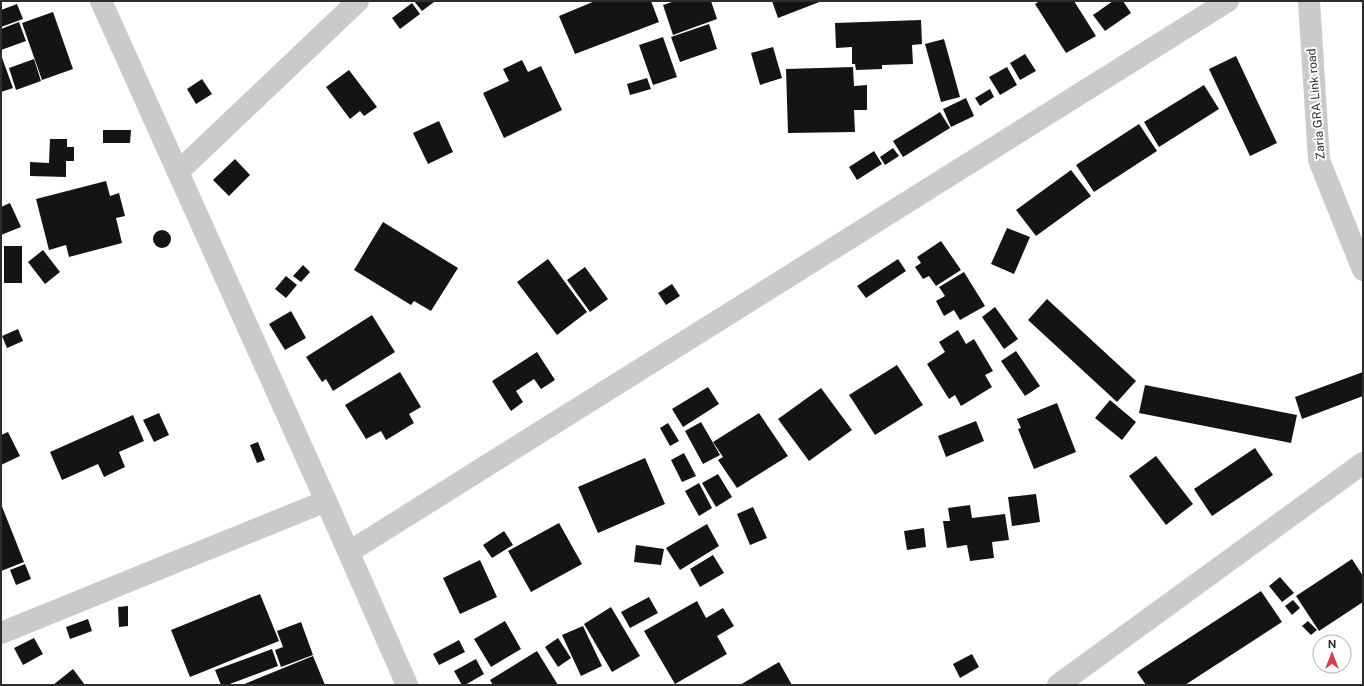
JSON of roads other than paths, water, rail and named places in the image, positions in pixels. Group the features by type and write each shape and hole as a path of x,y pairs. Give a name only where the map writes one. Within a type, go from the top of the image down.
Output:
{"street":[{"path":"101,1 349,552 407,685"},
{"path":"178,172 358,1"},
{"path":"349,552 1228,1"},
{"name":"Zaria GRA Link road","path":"1309,1 1319,160 1363,270"},
{"path":"1058,685 1363,463"},
{"path":"1,634 326,501"}]}
